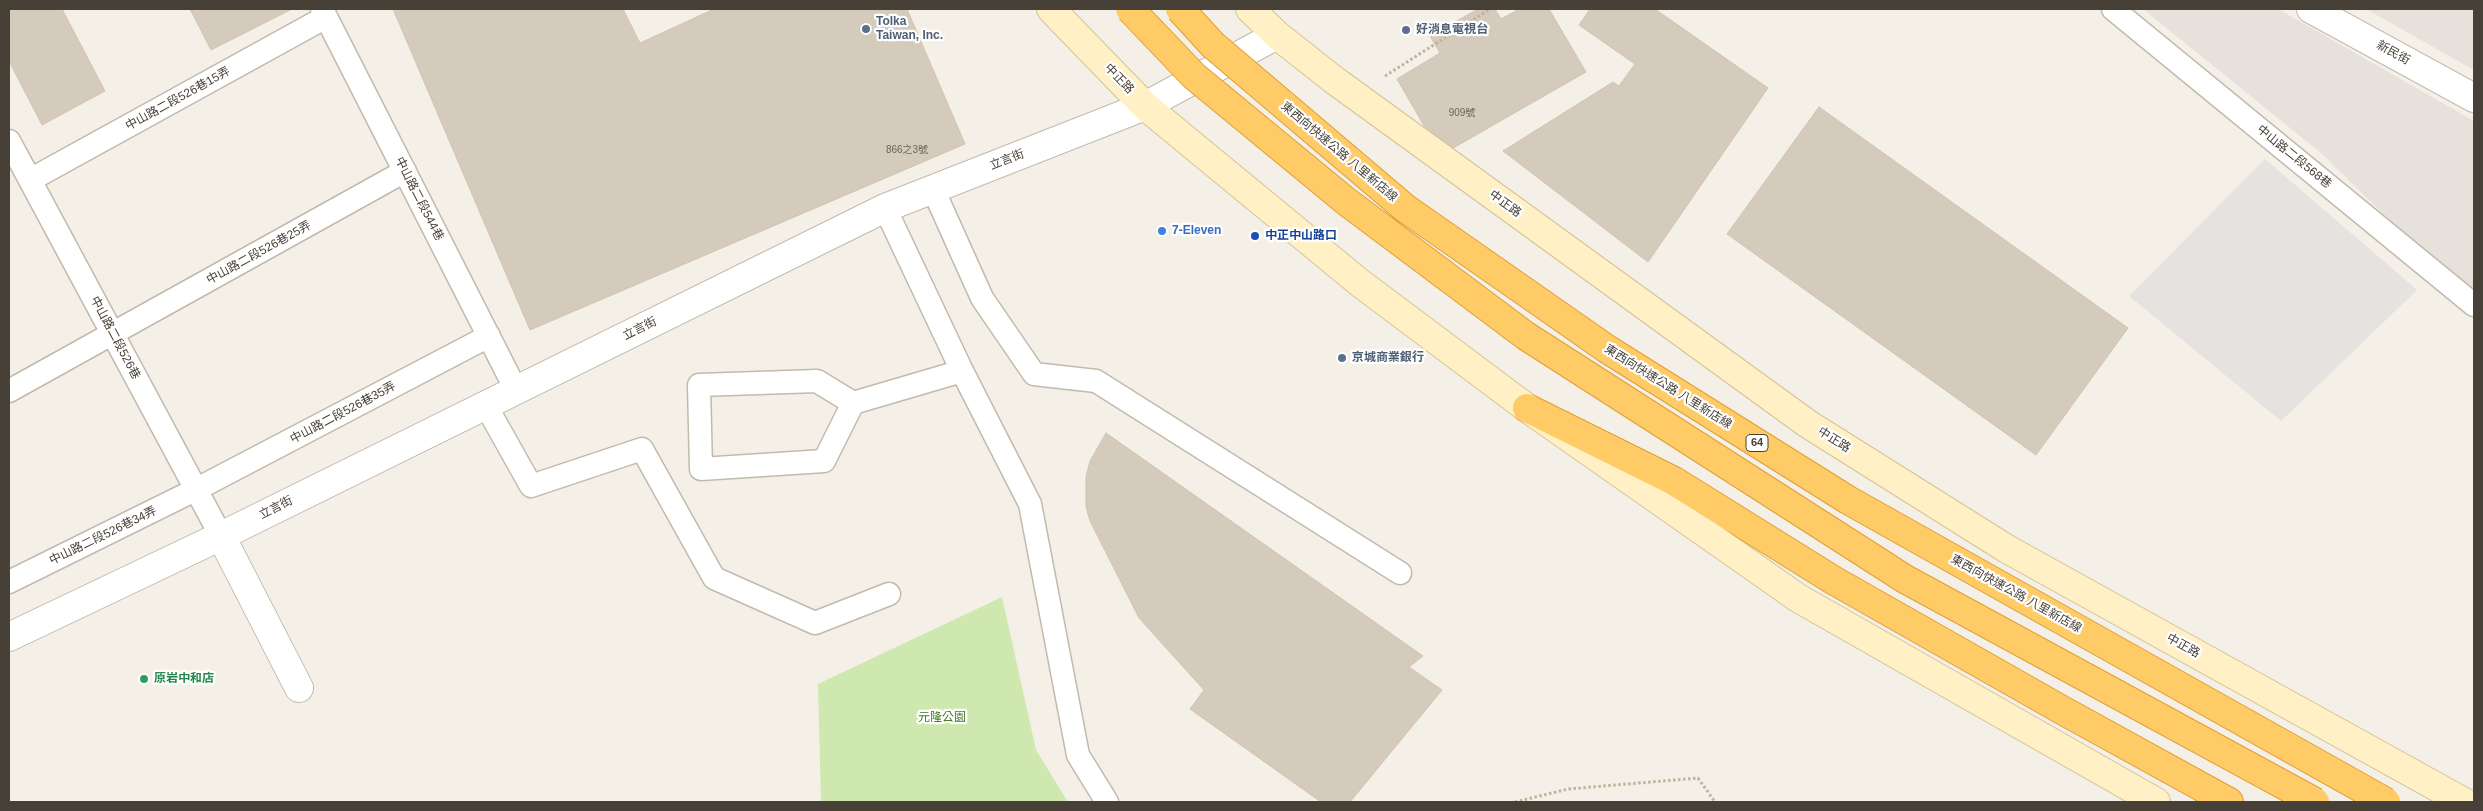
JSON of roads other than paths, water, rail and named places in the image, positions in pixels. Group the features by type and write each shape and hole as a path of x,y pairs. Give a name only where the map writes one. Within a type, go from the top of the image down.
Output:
{"highway":[{"path":"1130,9 1194,76 1339,196 1526,336 1905,579 2315,802"},
{"name":"東西向快速公路 八里新店線","path":"1180,9 1213,45 1405,208 1607,349 1848,500 2386,802"},
{"path":"1527,408 1674,480 1842,584 2054,706 2229,802"}],"main road":[{"name":"中正路","path":"1051,9 1145,106 1360,283 1527,408 1798,598 2156,802"},
{"name":"中正路","path":"1250,9 1277,35 1355,95 1808,424 2007,549 2464,802"}],"street":[{"name":"新民街","path":"2311,9 2474,98"},
{"name":"立言街","path":"9,637 221,536 885,208 1145,106 1277,35"},
{"path":"221,536 299,688"}],"lane":[{"name":"中山路二段568巷","path":"2113,9 2474,305"},
{"name":"中山路二段544巷","path":"324,13 516,390"},
{"name":"中山路二段526巷15弄","path":"30,180 324,13"},
{"name":"中山路二段526巷","path":"9,141 221,536"},
{"name":"中山路二段526巷25弄","path":"9,391 405,171"},
{"path":"933,189 982,298 1034,374 1096,381 1400,573"},
{"path":"885,208 962,371 1030,504 1078,755 1107,802"},
{"name":"中山路二段526巷35弄","path":"197,489 489,336"},
{"path":"853,403 817,381 699,385 701,469 824,462 853,403 962,371"},
{"path":"485,404 531,486 642,449 714,578 815,623 889,594"},
{"name":"中山路二段526巷34弄","path":"9,582 197,489"}],"place":[{"name":"Tolka Taiwan, Inc.","path":"866,29"},
{"name":"好消息電視台","path":"1406,30"},
{"name":"7-Eleven","path":"1162,231"},
{"name":"中正中山路口","path":"1255,236"},
{"name":"京城商業銀行","path":"1342,358"},
{"name":"原岩中和店","path":"144,679"}],"park label":[{"name":"元隆公園","path":"942,718"}]}
